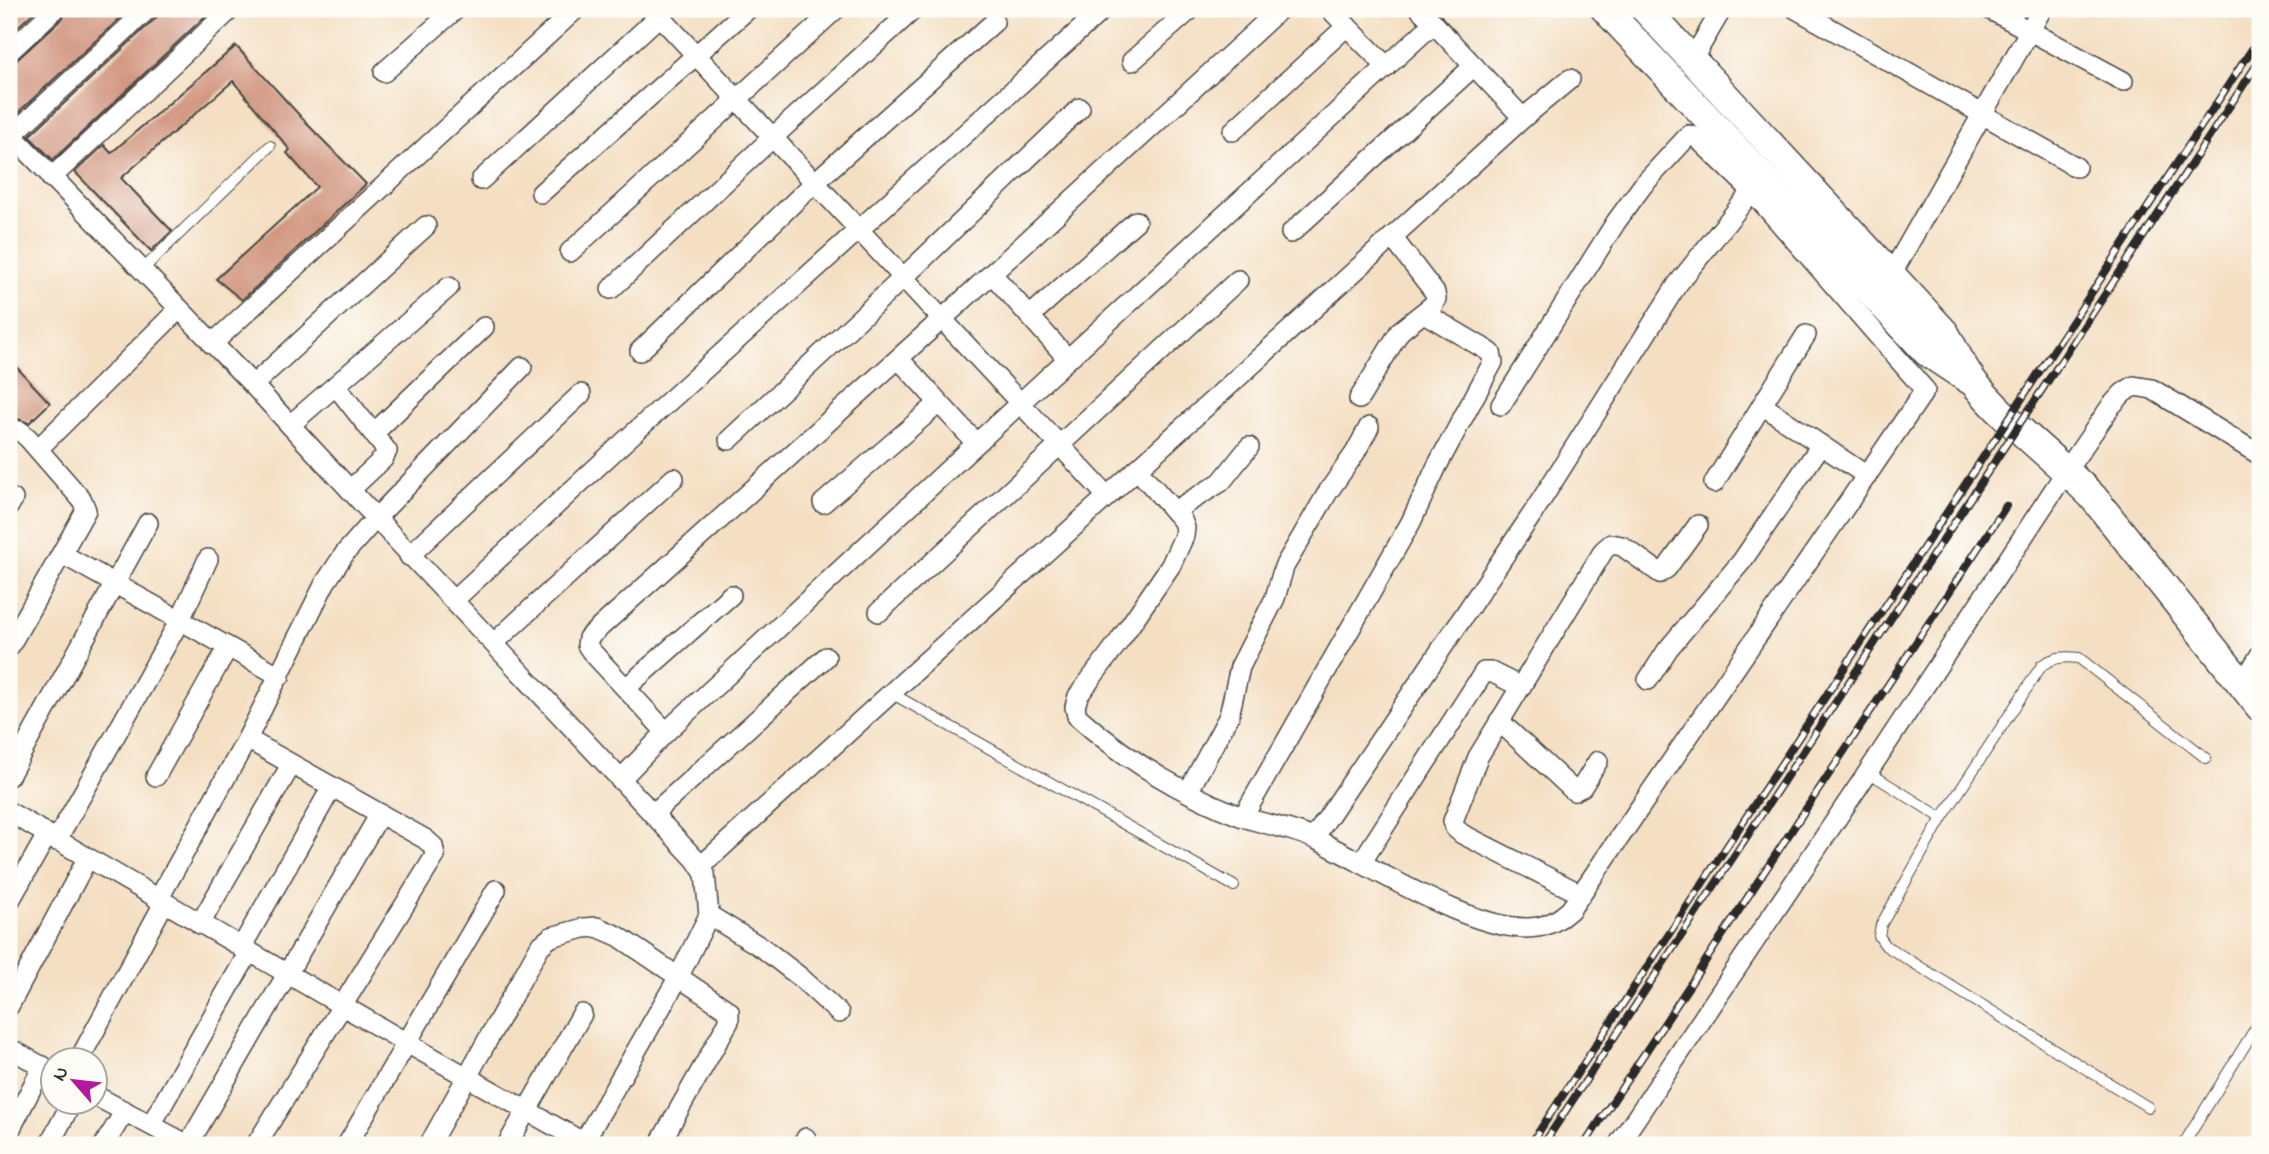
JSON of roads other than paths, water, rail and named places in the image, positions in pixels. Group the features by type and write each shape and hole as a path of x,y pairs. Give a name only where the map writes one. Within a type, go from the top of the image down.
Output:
{"street":[{"path":"9,52 55,9"},
{"path":"9,812 584,1144 678,978 709,915 705,874 701,866 454,600 409,556 253,385 10,133 148,9"},
{"path":"51,177 231,9"},
{"path":"384,72 456,9"},
{"path":"212,344 576,9"},
{"path":"541,193 748,9"},
{"path":"570,252 836,9"},
{"path":"611,289 914,9"},
{"path":"454,600 625,441 1102,9"},
{"path":"1132,61 1191,9"},
{"path":"666,733 591,652 587,645 588,638 942,320 1280,9"},
{"path":"1330,9 1387,67"},
{"path":"1420,9 1523,118"},
{"path":"1605,9 1927,352 1973,382 2008,419 2067,470 2093,497 2260,707"},
{"path":"1645,9 1945,333 1973,382"},
{"path":"1692,60 1722,9"},
{"path":"1796,9 2076,167"},
{"path":"1989,9 2123,81"},
{"path":"1891,275 2042,9"},
{"path":"481,180 660,11 696,55 772,138 1107,496"},
{"path":"640,351 814,183 994,22"},
{"path":"620,779 976,443 1434,23"},
{"path":"1233,131 1347,26"},
{"path":"1290,233 1474,66"},
{"path":"701,866 1523,118 1570,79"},
{"path":"729,440 904,278 1080,108"},
{"path":"1137,469 1174,511 1185,528 1179,550 1154,591 1078,696 1075,707 1077,716 1125,756 1188,792 1243,817 1314,838 1441,904 1504,925 1535,928 1555,923 1570,910 1925,390 1752,191 1697,138 1689,135 1643,185 1616,222 1501,405"},
{"path":"1314,838 1533,513 1677,285 1752,191"},
{"path":"1030,316 1136,221"},
{"path":"253,385 426,226"},
{"path":"1359,399 1400,331 1424,313 1436,299 1435,293 1392,237"},
{"path":"992,274 1068,359"},
{"path":"879,612 1238,280"},
{"path":"290,425 449,287"},
{"path":"38,449 178,310"},
{"path":"1243,817 1411,522 1437,466 1493,362 1491,353 1424,313"},
{"path":"374,433 484,327"},
{"path":"1714,483 1806,335"},
{"path":"898,359 976,443"},
{"path":"86,1046 247,740 325,583 345,553 376,518 522,367"},
{"path":"336,386 386,448 386,455 350,490"},
{"path":"1618,1145 2111,405 2134,386 2152,389 2260,455"},
{"path":"409,556 581,394"},
{"path":"823,503 939,403"},
{"path":"1762,405 1867,476"},
{"path":"1188,792 1229,716 1240,667 1275,598 1284,567 1369,427"},
{"path":"9,430 20,431 86,505 83,517 9,647"},
{"path":"1648,680 1668,649 1742,561 1821,445"},
{"path":"1174,511 1221,482 1249,447"},
{"path":"494,643 674,478"},
{"path":"9,776 148,523"},
{"path":"1581,894 1455,828 1453,821 1478,757 1604,550 1611,544 1622,546 1660,573 1667,568 1698,525"},
{"path":"62,554 280,676"},
{"path":"9,902 51,838 180,620 208,559"},
{"path":"626,688 731,596"},
{"path":"156,776 228,647"},
{"path":"2243,683 2260,654"},
{"path":"653,814 826,657"},
{"path":"1362,863 1484,672 1491,672 1521,687"},
{"path":"1499,721 1574,791 1582,787 1598,761"},
{"path":"247,740 425,839 433,846 435,856 256,1145"},
{"path":"200,924 291,765"},
{"path":"157,1134 245,950 332,787"},
{"path":"108,1102 157,1134 188,1145 380,814"},
{"path":"9,1006 87,859"},
{"path":"347,1145 496,890"},
{"path":"709,915 764,949 839,1013"},
{"path":"429,1145 540,946 551,937 597,927 618,936 724,1006 730,1016 659,1145"},
{"path":"507,1145 582,1014"},
{"path":"9,1048 38,1064"},
{"path":"9,1132 38,1085"},
{"path":"104,1145 125,1111"},
{"path":"49,1145 64,1116"}],"lane":[{"path":"141,271 270,146"},
{"path":"2148,1107 1886,946 1879,936 1881,925 1942,818 2042,665 2053,658 2079,658 2206,758"},
{"path":"891,693 1234,886"},
{"path":"1868,772 1942,818"},
{"path":"2183,1145 2260,1021"}],"railway":[{"path":"1530,1145 2260,37"},
{"path":"1543,1145 2260,60"},
{"path":"1584,1145 2006,506"}]}
